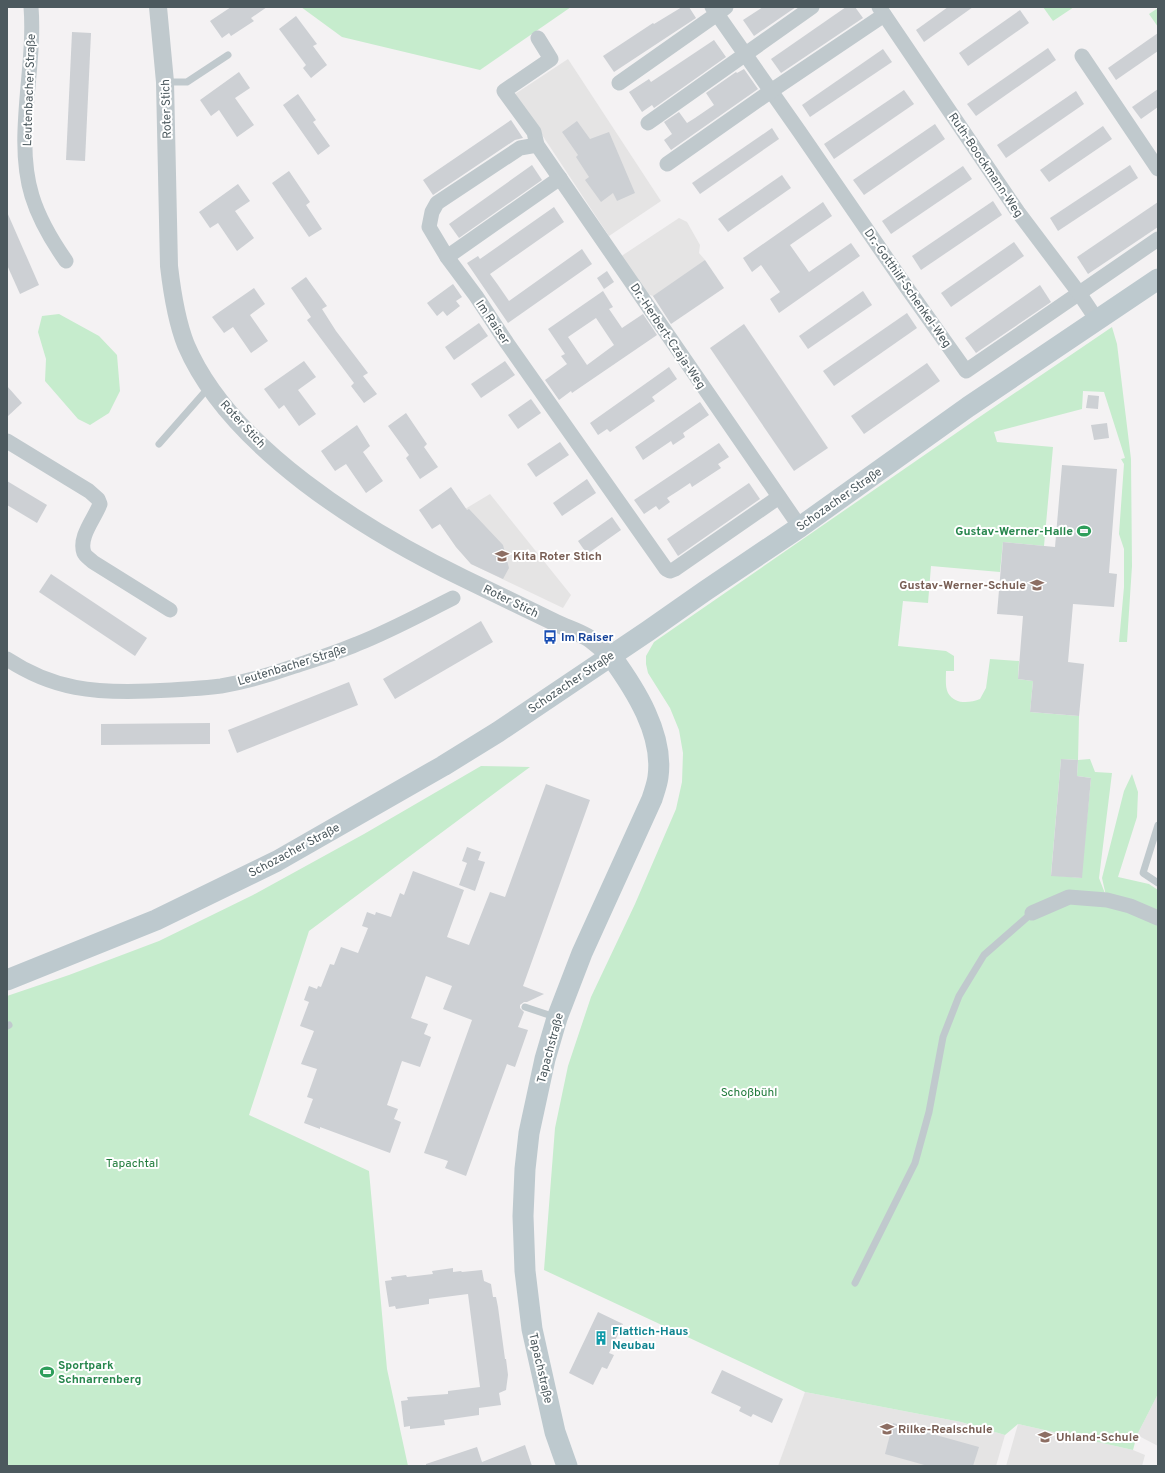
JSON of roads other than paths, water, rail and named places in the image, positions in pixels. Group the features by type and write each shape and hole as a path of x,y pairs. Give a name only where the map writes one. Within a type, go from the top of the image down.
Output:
{"main road":[{"name":"Schozacher Straße","path":"7,980 156,920 277,861 443,766 498,732 705,590 800,527 968,407 1158,279"},
{"name":"Tapachstraße","path":"567,1466 556,1432 532,1329 525,1271 523,1216 525,1169 529,1133 545,1059 557,1018 582,953 652,798 658,777 656,745 646,714 630,682 610,656"}],"street":[{"name":"Leutenbacher Straße","path":"30,7 32,32 25,133 27,173 37,210 54,243 66,261"},
{"name":"Roter Stich","path":"158,7 165,82 169,266 172,295 186,343 198,369 236,421 266,450 299,477 356,518 432,563 587,637 610,656"},
{"path":"648,123 812,7"},
{"name":"Dr.-Gotthilf-Schenkel-Weg","path":"619,83 718,9 745,54 773,90 906,288 966,371 1079,293"},
{"path":"666,164 773,90 881,11"},
{"name":"Ruth-Boockmann-Weg","path":"881,11 1018,212 1079,293 1097,320"},
{"name":"Dr.-Herbert-Czaja-Weg","path":"538,38 551,59 504,91 534,132 537,145 800,527"},
{"path":"1082,56 1158,168"},
{"name":"Im Raiser","path":"537,145 520,148 437,204 432,212 429,226 447,257 476,296 507,343 666,569 670,572 779,497"},
{"path":"447,257 560,178"},
{"path":"1079,293 1158,239"},
{"path":"7,441 89,491 98,499 100,504 97,513 85,534 83,542 84,553 93,562 170,610"},
{"name":"Leutenbacher Straße","path":"7,660 37,676 72,687 111,692 187,690 205,688 236,683 270,674 347,648 404,623 453,598"},
{"path":"1032,914 1069,897 1107,900 1130,906 1158,918"}],"lane":[{"path":"165,82 187,82 228,55"},
{"path":"159,444 210,386"},
{"path":"1158,825 1143,873 1158,883"},
{"path":"855,1283 915,1163 929,1112 943,1036 959,996 984,955 1032,914"},
{"path":"525,1007 557,1018"}],"place":[{"name":"Gustav-Werner-Halle","path":"1084,531"},
{"name":"Kita Roter Stich","path":"502,556"},
{"name":"Gustav-Werner-Schule","path":"1037,585"},
{"name":"Im Raiser","path":"550,637"},
{"name":"Flattich-Haus Neubau","path":"601,1338"},
{"name":"Sportpark Schnarrenberg","path":"47,1372"},
{"name":"Rilke-Realschule","path":"887,1429"},
{"name":"Uhland-Schule","path":"1045,1437"}],"park label":[{"name":"Schoßbühl","path":"749,1092"},
{"name":"Tapachtal","path":"132,1163"}]}
